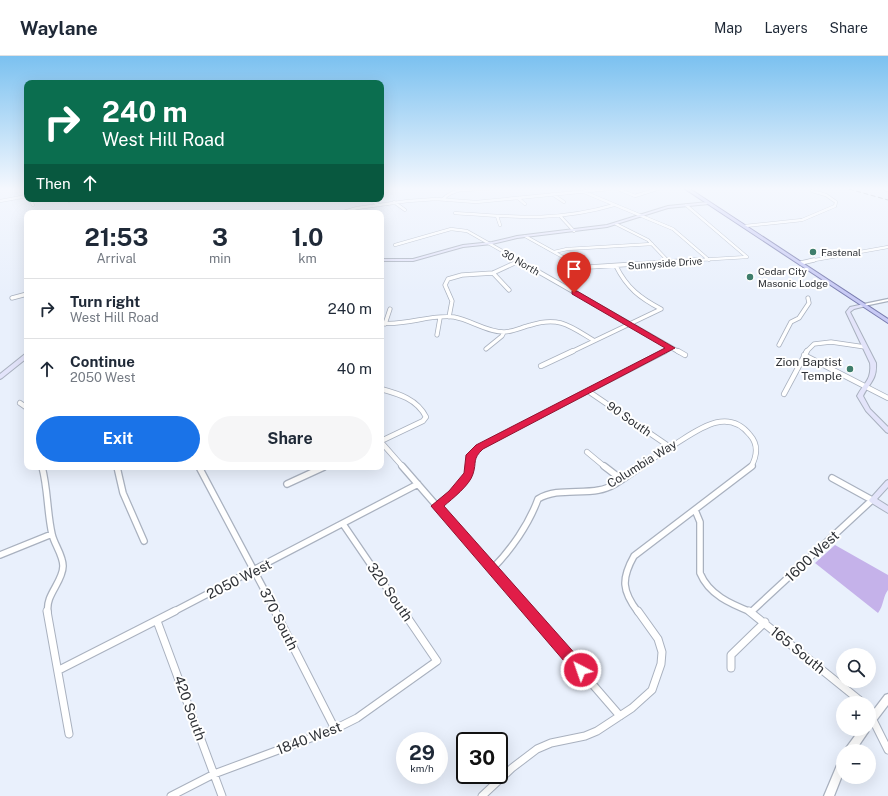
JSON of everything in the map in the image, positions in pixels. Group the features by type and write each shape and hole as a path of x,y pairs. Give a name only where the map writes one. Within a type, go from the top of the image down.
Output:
{"main road":[{"path":"384,260 403,261 423,258 463,246 488,244 525,236 574,231 616,224"},
{"path":"741,224 888,321"},
{"path":"864,305 852,308 848,312 873,363 873,377 860,396 862,403 888,431"},
{"path":"0,377 24,357"},
{"path":"888,483 872,500 888,510"}],"street":[{"path":"567,224 574,231"},
{"path":"616,224 643,236 670,263"},
{"path":"661,224 673,229 708,260"},
{"name":"Sunnyside Drive","path":"554,252 583,267 670,263 746,257 707,224"},
{"path":"745,226 768,224"},
{"name":"30 North","path":"395,245 447,230 462,229 685,355"},
{"path":"525,236 554,252 567,249 652,244"},
{"path":"801,264 824,258 888,247"},
{"path":"449,317 452,301 445,284 448,279 462,275 493,273 519,261"},
{"path":"541,366 661,309 630,290 623,281 616,266"},
{"path":"493,273 509,290"},
{"path":"12,298 24,295"},
{"path":"779,345 791,322 799,318 809,303 808,298"},
{"path":"864,305 888,300"},
{"path":"384,321 390,309"},
{"path":"384,323 403,325 449,317 504,332 543,320 553,319 565,323 593,340"},
{"path":"437,335 440,318"},
{"path":"486,349 502,336 504,332"},
{"path":"784,394 804,355 810,347 822,342 865,347"},
{"path":"437,506 458,488 468,474 469,460 474,451 671,348"},
{"path":"804,355 888,398"},
{"path":"384,389 411,400 425,413 426,417 423,421 384,440"},
{"name":"90 South","path":"588,391 670,447"},
{"path":"20,403 24,406"},
{"name":"Columbia Way","path":"492,569 500,561 516,539 533,513 538,499 543,496 556,492 570,493 600,490 609,487 703,426 719,421 742,428 755,441 757,454 751,467 695,510"},
{"path":"384,445 620,716"},
{"path":"587,452 621,479"},
{"path":"43,470 47,487 52,534 64,565 62,573 49,600 47,609 69,734"},
{"path":"118,470 123,493 144,541"},
{"name":"370 South","path":"201,470 255,571 335,729"},
{"path":"287,484 317,470"},
{"path":"832,478 872,500"},
{"name":"2050 West","path":"58,670 255,571 418,484"},
{"name":"1600 West","path":"751,612 872,500"},
{"path":"482,796 529,755 546,745 589,734 602,728 642,700 652,689 661,664 662,653 658,641 631,603 624,576 627,565 634,556 695,510"},
{"name":"165 South","path":"695,510 700,522 700,573 702,580 714,592 742,609 751,612 765,622 855,696"},
{"name":"320 South","path":"342,524 437,661"},
{"path":"0,555 52,534"},
{"name":"420 South","path":"158,621 222,796"},
{"path":"731,668 731,655 765,622"},
{"name":"1840 West","path":"171,796 214,774 335,729 357,718 437,661"},
{"path":"876,711 888,698"},
{"path":"876,729 888,750"},
{"path":"829,796 836,778"}],"shaded area":[{"path":"835,545 888,575 888,590 878,613 815,563"}],"place":[{"name":"Fastenal","path":"813,252"},
{"name":"Cedar City Masonic Lodge","path":"750,277"},
{"name":"Zion Baptist Temple","path":"850,369"}],"route":[{"path":"574,293 671,348 474,451 469,460 470,470 468,474 458,488 437,506 581,670"}]}
